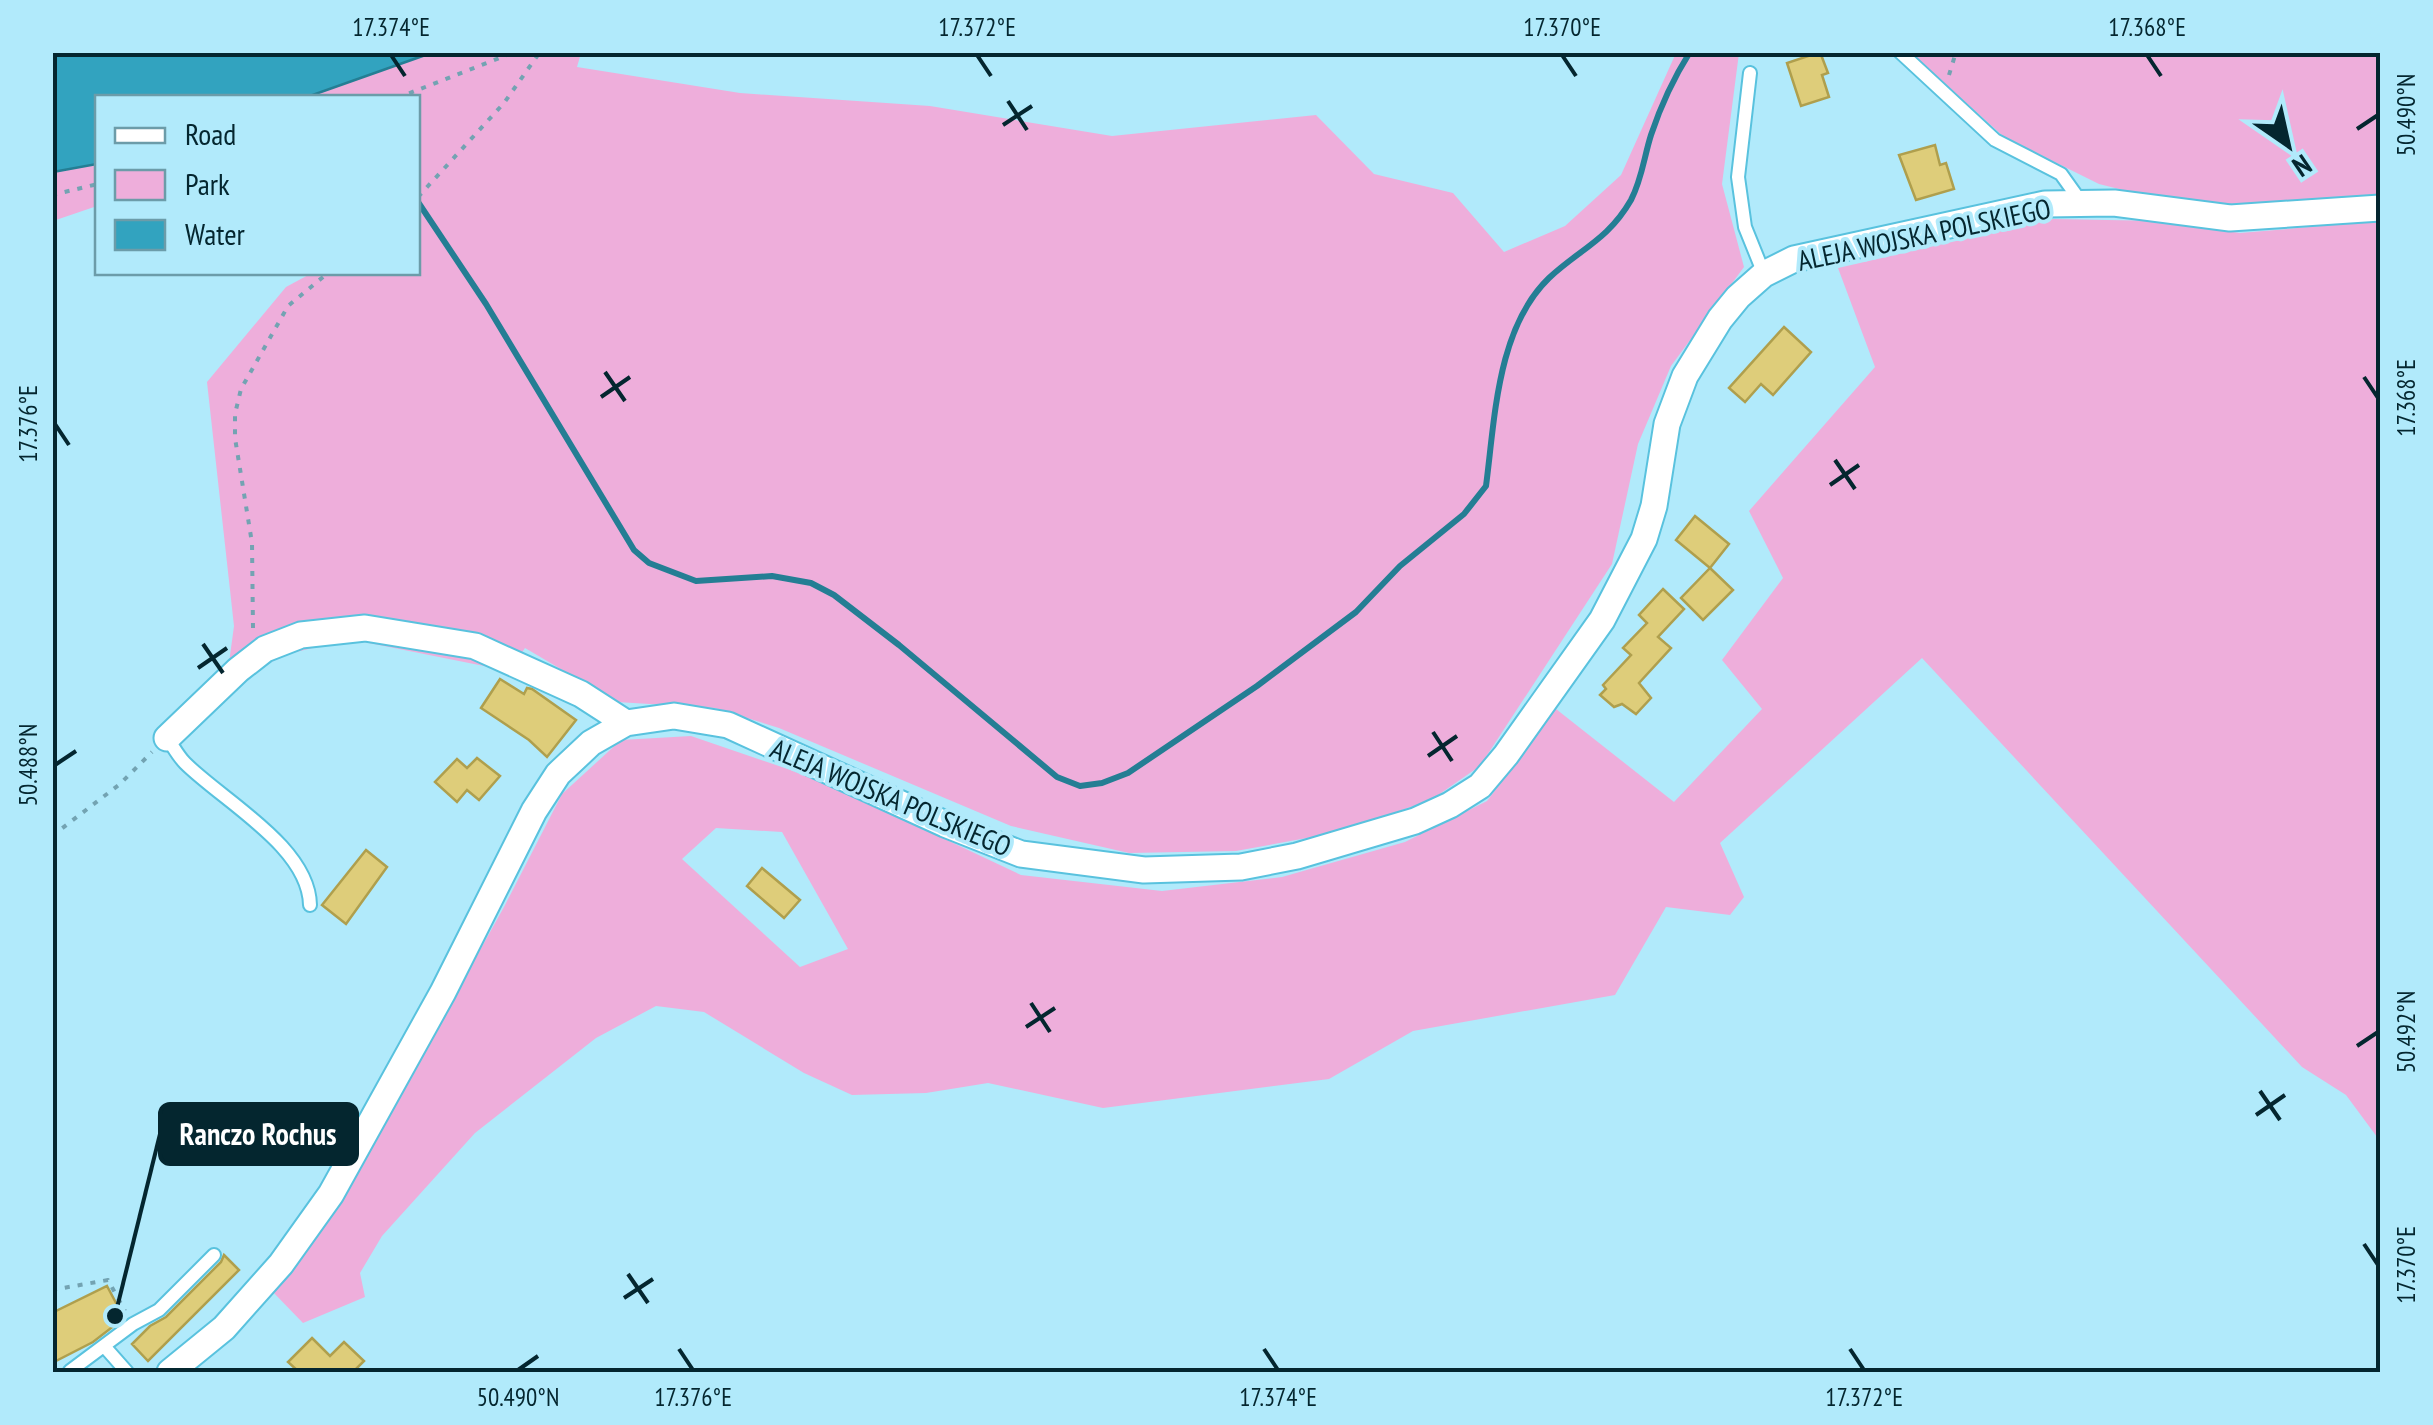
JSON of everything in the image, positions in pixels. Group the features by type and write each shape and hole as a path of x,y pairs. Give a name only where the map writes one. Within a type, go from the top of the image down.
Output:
{"street":[{"name":"ALEJA WOJSKA POLSKIEGO","path":"626,723 674,716 728,725 1021,854 1144,870 1241,867 1297,856 1415,820 1450,805 1480,786 1506,755 1602,620 1644,539 1654,506 1667,424 1684,376 1720,319 1764,274 1794,260 2044,204 2114,203 2230,218 2380,208"},
{"path":"167,738 265,649 301,635 366,628 475,646 581,694 626,723 591,743 558,774 534,810 442,992 330,1194 280,1264 236,1315 170,1372"}],"lane":[{"path":"1900,52 1995,140 2061,174 2082,204"},
{"path":"1750,74 1738,177 1745,227 1764,274"},
{"path":"167,738 182,761 297,863 310,886 310,905"},
{"path":"70,1372 132,1324 159,1310 214,1255"},
{"path":"104,1346 127,1372"}],"path":[{"path":"404,95 515,52"},
{"path":"420,195 504,104 540,52"},
{"path":"52,195 95,185"},
{"path":"265,649 253,628 252,543 235,438 235,414 241,389 288,306 325,275"},
{"path":"52,836 120,784 167,738"},
{"path":"52,1290 108,1280 132,1324"}],"green space":[{"path":"431,53 581,53 577,67 740,93 930,106 1112,136 1316,115 1374,174 1453,193 1504,252 1565,226 1621,175 1676,53 1739,53 1722,184 1744,267 1671,366 1638,444 1612,564 1480,766 1431,800 1334,833 1236,851 1129,853 1011,826 779,728 715,708 617,702 525,648 509,671 349,639 284,655 236,682 229,663 234,626 207,382 286,287 308,275 420,275 420,95 313,95"},
{"path":"1911,53 2380,53 2380,194 2244,207 2159,199 2099,184 2004,137"},
{"path":"95,164 95,207 53,221 52,172"},
{"path":"2053,219 2161,221 2240,233 2380,221 2380,1141 2346,1095 2302,1067 1922,658 1720,843 1744,897 1730,915 1666,907 1615,995 1413,1031 1329,1079 1103,1108 988,1083 926,1093 852,1095 804,1073 704,1012 656,1006 596,1038 475,1133 382,1236 360,1273 365,1297 303,1323 272,1291 343,1196 504,907 562,794 621,740 691,736 817,779 1021,875 1162,891 1282,877 1405,842 1487,801 1556,709 1674,802 1762,709 1722,660 1783,578 1749,511 1875,367 1838,268","holes":["716,828 782,832 848,949 800,967 682,859"]}],"water":[{"path":"53,52 431,52 313,95 95,95 95,164 53,172"}],"building":[{"path":"1820,52 1828,73 1822,75 1829,97 1801,106 1787,63"},
{"path":"1935,145 1940,165 1946,163 1954,189 1916,200 1899,155"},
{"path":"1784,327 1811,352 1773,395 1761,384 1745,402 1729,388"},
{"path":"1695,516 1729,544 1710,568 1676,540"},
{"path":"1710,568 1733,590 1703,620 1681,598"},
{"path":"1663,589 1684,609 1658,637 1671,648 1639,683 1651,698 1636,714 1622,704 1614,707 1600,695 1606,689 1603,685 1631,655 1623,648 1647,623 1639,615"},
{"path":"500,679 524,694 527,688 532,689 576,720 547,757 481,708"},
{"path":"477,758 500,776 479,800 467,790 457,802 435,782 457,759 467,768"},
{"path":"366,850 387,867 346,924 322,905"},
{"path":"762,868 800,900 784,918 747,886"},
{"path":"224,1255 239,1270 148,1361 132,1344 166,1317"},
{"path":"107,1286 124,1318 93,1342 52,1363 52,1313"},
{"path":"312,1338 330,1356 344,1342 364,1361 353,1372 299,1372 288,1362"}],"waterway":[{"path":"420,205 486,304 634,550 649,563 696,581 772,576 811,583 834,595 1057,777 1080,786 1128,773 1257,686 1356,612 1400,566 1464,514 1486,486 1501,375 1518,322 1549,278 1603,235 1631,200 1659,113 1690,52"}],"place":[{"name":"Ranczo Rochus","path":"115,1316"}]}
